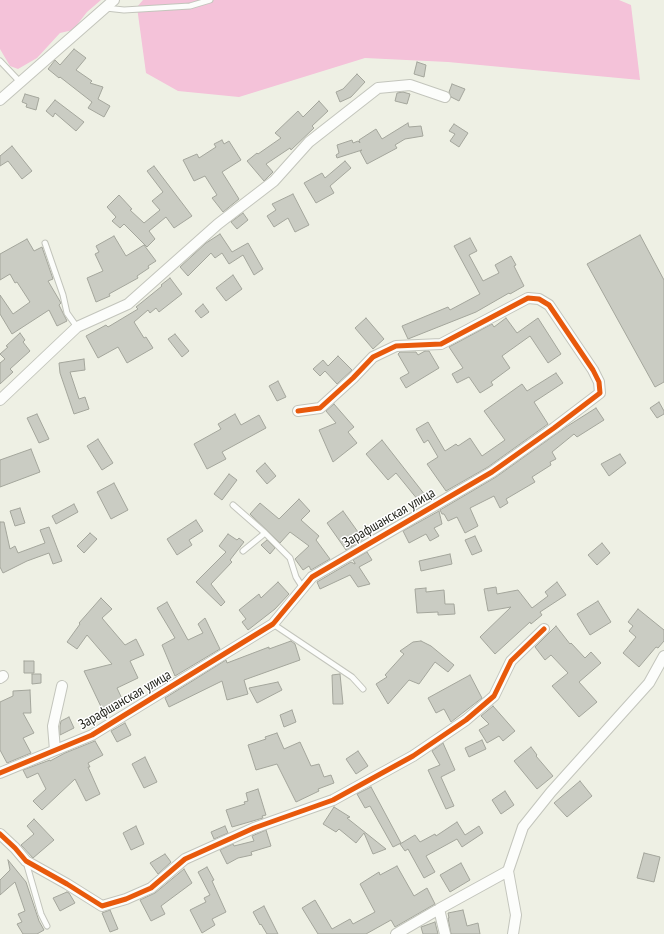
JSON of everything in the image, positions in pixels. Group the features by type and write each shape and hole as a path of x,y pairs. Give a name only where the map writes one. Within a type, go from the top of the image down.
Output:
{"street":[{"path":"0,100 114,0"},
{"path":"0,400 76,327 128,304 218,224 274,181 309,142 378,88 410,85 445,97"},
{"name":"Зарафшанская улица","path":"0,773 92,735 273,624 312,577 492,472 600,393 598,382 593,370 549,305 538,299 528,298 441,344 396,346 373,357 348,383 320,408 298,411"},
{"path":"0,834 26,861 68,884 102,906 126,899 151,888 185,859 254,828 333,800 413,756 466,720 494,696 511,661 544,629"},
{"path":"513,934 516,915 508,872 524,827 551,792 648,683 664,656"},
{"path":"55,750 53,726 62,686"},
{"path":"396,934 508,872"},
{"path":"439,909 445,934"}],"lane":[{"path":"105,8 124,10 184,7 210,0"},
{"path":"0,61 21,83"},
{"path":"45,243 63,295 67,313 76,327"},
{"path":"233,505 265,533 290,558 296,577 303,588"},
{"path":"243,551 265,533"},
{"path":"273,624 352,677 363,689"},
{"path":"26,861 41,914 47,926"}],"shaded area":[{"path":"0,0 101,0 87,12 73,30 60,33 37,58 18,69 10,66 0,49"},
{"path":"143,0 619,0 631,5 640,80 448,62 365,58 239,97 178,91 146,73 137,7"}],"building":[{"path":"74,49 86,58 76,70 92,81 90,83 103,87 98,99 110,106 104,117 88,108 92,102 48,69 55,60 60,65"},
{"path":"417,62 426,65 424,77 414,74"},
{"path":"357,74 365,82 351,97 340,102 336,92 343,89"},
{"path":"452,84 465,89 459,101 451,97 449,92"},
{"path":"403,92 410,94 407,104 395,101 397,93"},
{"path":"25,94 39,98 36,110 26,107 27,104 22,102"},
{"path":"55,100 84,122 76,131 55,113 53,117 46,111"},
{"path":"319,101 328,111 312,126 314,128 291,150 290,148 266,164 273,172 264,181 247,161 281,138 275,133 298,111 303,117"},
{"path":"408,123 409,127 421,126 423,136 405,139 395,145 397,148 367,164 360,151 362,150 337,158 336,155 339,153 337,145 352,140 353,143 358,141 360,143 359,140 376,129 382,139"},
{"path":"454,124 468,133 459,147 450,141 455,134 449,131"},
{"path":"222,140 224,144 229,141 241,160 222,172 239,199 223,212 212,198 217,195 205,176 194,181 183,160 197,154 199,158 216,147 214,144"},
{"path":"12,146 32,171 22,179 8,161 0,166 0,156"},
{"path":"345,161 351,168 330,186 334,193 316,203 304,183 322,173 325,178"},
{"path":"154,166 192,216 174,228 166,217 149,231 155,239 147,247 124,224 120,228 112,221 116,217 107,207 119,195 132,209 130,210 144,223 160,210 152,201 163,192 147,171"},
{"path":"293,194 309,225 295,232 288,218 274,227 267,216 276,210 272,204"},
{"path":"243,213 248,220 237,229 231,222"},
{"path":"220,234 232,252 248,243 263,269 254,275 243,255 229,264 222,253 215,258 211,253 188,276 180,267 206,243"},
{"path":"640,235 664,280 664,382 655,387 587,264"},
{"path":"114,236 126,256 144,245 156,261 137,276 138,278 109,294 110,296 96,302 87,278 103,271 95,254 99,252 96,246"},
{"path":"470,238 477,251 469,255 483,281 499,273 495,265 511,256 516,265 514,266 524,286 476,312 408,339 402,326 448,307 450,310 480,294 454,246"},
{"path":"27,239 34,251 42,247 53,279 48,281 61,303 59,305 67,321 57,326 49,310 12,334 0,314 0,295 13,314 30,302 10,274 0,280 0,254"},
{"path":"233,275 242,289 226,301 216,288"},
{"path":"170,278 182,294 159,312 156,308 150,313 148,310 134,322 144,338 146,337 153,348 127,363 118,347 98,358 86,336 106,325 108,327 138,309 136,307"},
{"path":"203,304 209,312 201,318 195,311"},
{"path":"366,318 384,339 373,349 355,328"},
{"path":"506,318 517,333 538,318 561,354 548,363 530,336 502,356 510,368 491,382 493,385 480,393 469,377 457,383 452,374 463,368 449,347 492,324 494,327"},
{"path":"20,333 25,340 23,342 30,351 10,369 13,372 0,384 0,363 5,359 0,354"},
{"path":"175,334 189,351 182,357 168,339"},
{"path":"425,351 429,351 439,368 406,388 400,378 409,373 398,354 400,352 416,352 418,355"},
{"path":"338,356 352,370 337,384 325,371 320,376 313,369 323,360 328,366"},
{"path":"84,359 85,370 70,372 79,399 85,397 89,409 74,414 60,373 59,363"},
{"path":"556,373 563,383 534,402 548,424 488,467 446,491 427,464 438,457 428,440 424,443 416,429 428,422 445,451 456,444 458,446 470,438 482,456 505,440 484,411 522,384 527,391"},
{"path":"278,381 286,397 277,401 269,386"},
{"path":"659,402 664,414 657,418 650,408"},
{"path":"334,404 354,427 348,432 357,443 333,462 319,430 336,423 326,411"},
{"path":"596,408 604,420 577,437 574,434 552,452 556,459 550,462 551,465 532,477 535,482 506,499 508,503 500,508 494,496 470,508 478,526 465,533 457,517 448,521 444,514 442,514 440,510 496,477 566,427"},
{"path":"37,414 49,439 39,443 27,418"},
{"path":"235,414 241,425 259,415 266,428 222,452 226,459 207,469 194,444 221,429 218,424"},
{"path":"98,439 113,463 102,470 87,446"},
{"path":"382,440 425,495 418,500 396,473 388,480 366,454"},
{"path":"31,449 40,472 0,487 0,460"},
{"path":"620,454 626,463 609,476 601,464"},
{"path":"265,463 276,476 267,484 256,471"},
{"path":"229,474 237,480 222,500 214,494"},
{"path":"114,483 128,510 111,519 97,492"},
{"path":"299,499 310,511 301,520 319,536 316,540 330,559 311,570 309,566 303,570 295,559 309,546 290,532 280,543 250,514 260,503 279,519"},
{"path":"74,504 78,512 56,524 52,516"},
{"path":"20,508 25,523 15,526 10,511"},
{"path":"343,511 363,539 346,550 327,523"},
{"path":"439,511 442,524 434,528 439,536 430,541 426,534 409,543 403,531"},
{"path":"196,520 203,531 189,540 192,545 177,555 167,539"},
{"path":"0,522 4,522 10,549 15,546 18,553 45,543 40,530 49,527 62,561 53,564 49,553 27,561 3,573 0,567"},
{"path":"90,533 97,539 84,553 77,546"},
{"path":"228,534 237,540 239,538 244,542 230,560 232,562 211,584 225,602 221,606 196,582 226,552 219,546"},
{"path":"475,536 482,551 472,555 465,540"},
{"path":"267,540 275,548 270,554 261,545"},
{"path":"602,543 610,553 597,565 588,555"},
{"path":"367,552 372,560 359,567 370,584 358,587 350,575 320,589 317,582 351,562 355,564 353,560"},
{"path":"450,554 452,564 421,571 419,561"},
{"path":"278,582 289,594 275,609 248,630 242,622 246,619 239,610 259,594 261,598"},
{"path":"557,582 566,595 540,612 542,615 531,624 530,622 495,654 480,637 511,607 488,611 484,589 496,587 497,594 518,590 532,608 548,596 545,592"},
{"path":"426,588 426,592 444,590 445,604 454,604 455,614 438,615 438,612 417,613 415,589"},
{"path":"101,598 112,609 102,618 125,645 136,639 144,655 130,661 138,678 117,688 124,703 104,713 84,671 112,664 87,635 77,649 67,642 80,624 79,623"},
{"path":"598,601 611,622 590,635 577,614"},
{"path":"167,602 188,640 203,633 198,624 205,618 220,649 175,676 162,645 175,638 157,608"},
{"path":"638,609 664,630 664,641 658,648 656,647 639,667 623,653 636,637 629,631 633,626 628,622"},
{"path":"556,626 570,644 571,643 585,658 591,652 601,663 579,682 597,702 579,717 552,686 568,673 551,655 545,660 535,647"},
{"path":"291,641 295,644 300,660 244,680 248,694 227,700 222,681 169,707 165,698 226,660 227,663 269,647 269,649"},
{"path":"421,641 431,646 454,665 448,672 435,662 419,684 409,680 388,704 376,684 387,677 385,675 404,654 400,651 413,642"},
{"path":"24,661 34,661 34,673 24,673"},
{"path":"32,674 41,674 41,683 32,684"},
{"path":"340,674 343,704 333,704 332,675"},
{"path":"470,675 482,698 451,722 444,709 436,713 428,698"},
{"path":"278,682 282,690 257,703 249,688"},
{"path":"30,690 31,713 23,713 34,733 23,738 31,753 7,763 0,750 0,702 13,696 13,691"},
{"path":"493,706 515,731 503,741 499,736 487,743 479,730 489,724 481,716"},
{"path":"292,710 296,722 284,727 280,715"},
{"path":"69,717 74,728 60,735 61,721"},
{"path":"125,723 131,735 117,742 111,731"},
{"path":"277,733 284,749 300,742 311,766 319,764 324,777 331,775 334,783 318,789 319,791 296,802 277,764 256,770 248,745 266,739 265,737"},
{"path":"482,740 486,749 469,757 465,748"},
{"path":"95,741 103,755 88,763 90,767 88,767 100,794 86,801 75,779 42,810 33,801 46,789 38,773 27,778 23,770 50,761 65,753"},
{"path":"443,743 455,770 441,777 454,806 446,809 428,770 440,765 432,751"},
{"path":"531,747 537,755 536,756 553,776 537,789 514,761"},
{"path":"358,751 368,766 356,774 346,759"},
{"path":"145,757 157,782 144,788 132,764"},
{"path":"580,781 592,796 567,817 554,803"},
{"path":"371,787 401,843 393,847 370,806 365,808 357,794"},
{"path":"258,789 266,815 262,816 263,818 232,827 226,810 245,804 244,802 248,801 246,793"},
{"path":"505,791 514,805 501,814 492,800"},
{"path":"334,807 350,817 347,818 386,849 373,854 364,833 356,843 339,829 336,832 323,824"},
{"path":"34,819 54,840 33,858 21,845 34,834 27,826"},
{"path":"457,822 465,835 479,826 483,833 462,847 457,839 426,856 435,872 424,878 408,849 405,851 400,844 415,835 420,842 435,834 436,836"},
{"path":"136,826 144,844 131,850 123,833"},
{"path":"225,826 228,833 214,839 211,832"},
{"path":"266,830 271,846 251,852 252,855 238,858 227,864 220,850 233,844 234,846 254,841 252,836"},
{"path":"644,853 660,857 654,882 637,878"},
{"path":"165,854 171,862 158,874 150,863"},
{"path":"8,860 26,882 39,921 44,930 37,934 23,934 17,924 22,922 18,914 25,911 15,882 0,895 0,880 10,870"},
{"path":"461,863 470,880 450,892 440,875"},
{"path":"397,866 414,896 427,888 435,904 395,927 391,920 366,934 318,934 302,908 315,900 332,929 350,919 353,924 375,912 360,884 379,872 380,875"},
{"path":"207,867 214,880 212,881 226,912 212,919 215,925 202,933 190,910 206,902 204,898 210,895 198,872"},
{"path":"184,869 192,883 161,906 165,914 151,921 140,900 155,893"},
{"path":"67,892 75,903 60,911 53,898"},
{"path":"264,906 278,934 267,934 253,912"},
{"path":"110,910 118,929 110,932 102,913"},
{"path":"463,910 467,926 478,923 480,934 451,934 448,913"},
{"path":"435,922 438,934 423,934 421,927"}],"cycle path":[{"path":"0,773 92,735 273,624 312,577 492,472 600,393 599,382 593,370 549,305 539,299 528,298 441,344 396,346 373,357 353,378 320,408 298,411"},
{"path":"0,834 26,861 102,906 126,899 151,888 185,859 254,828 333,800 413,756 466,720 494,696 511,661 544,629"}]}
